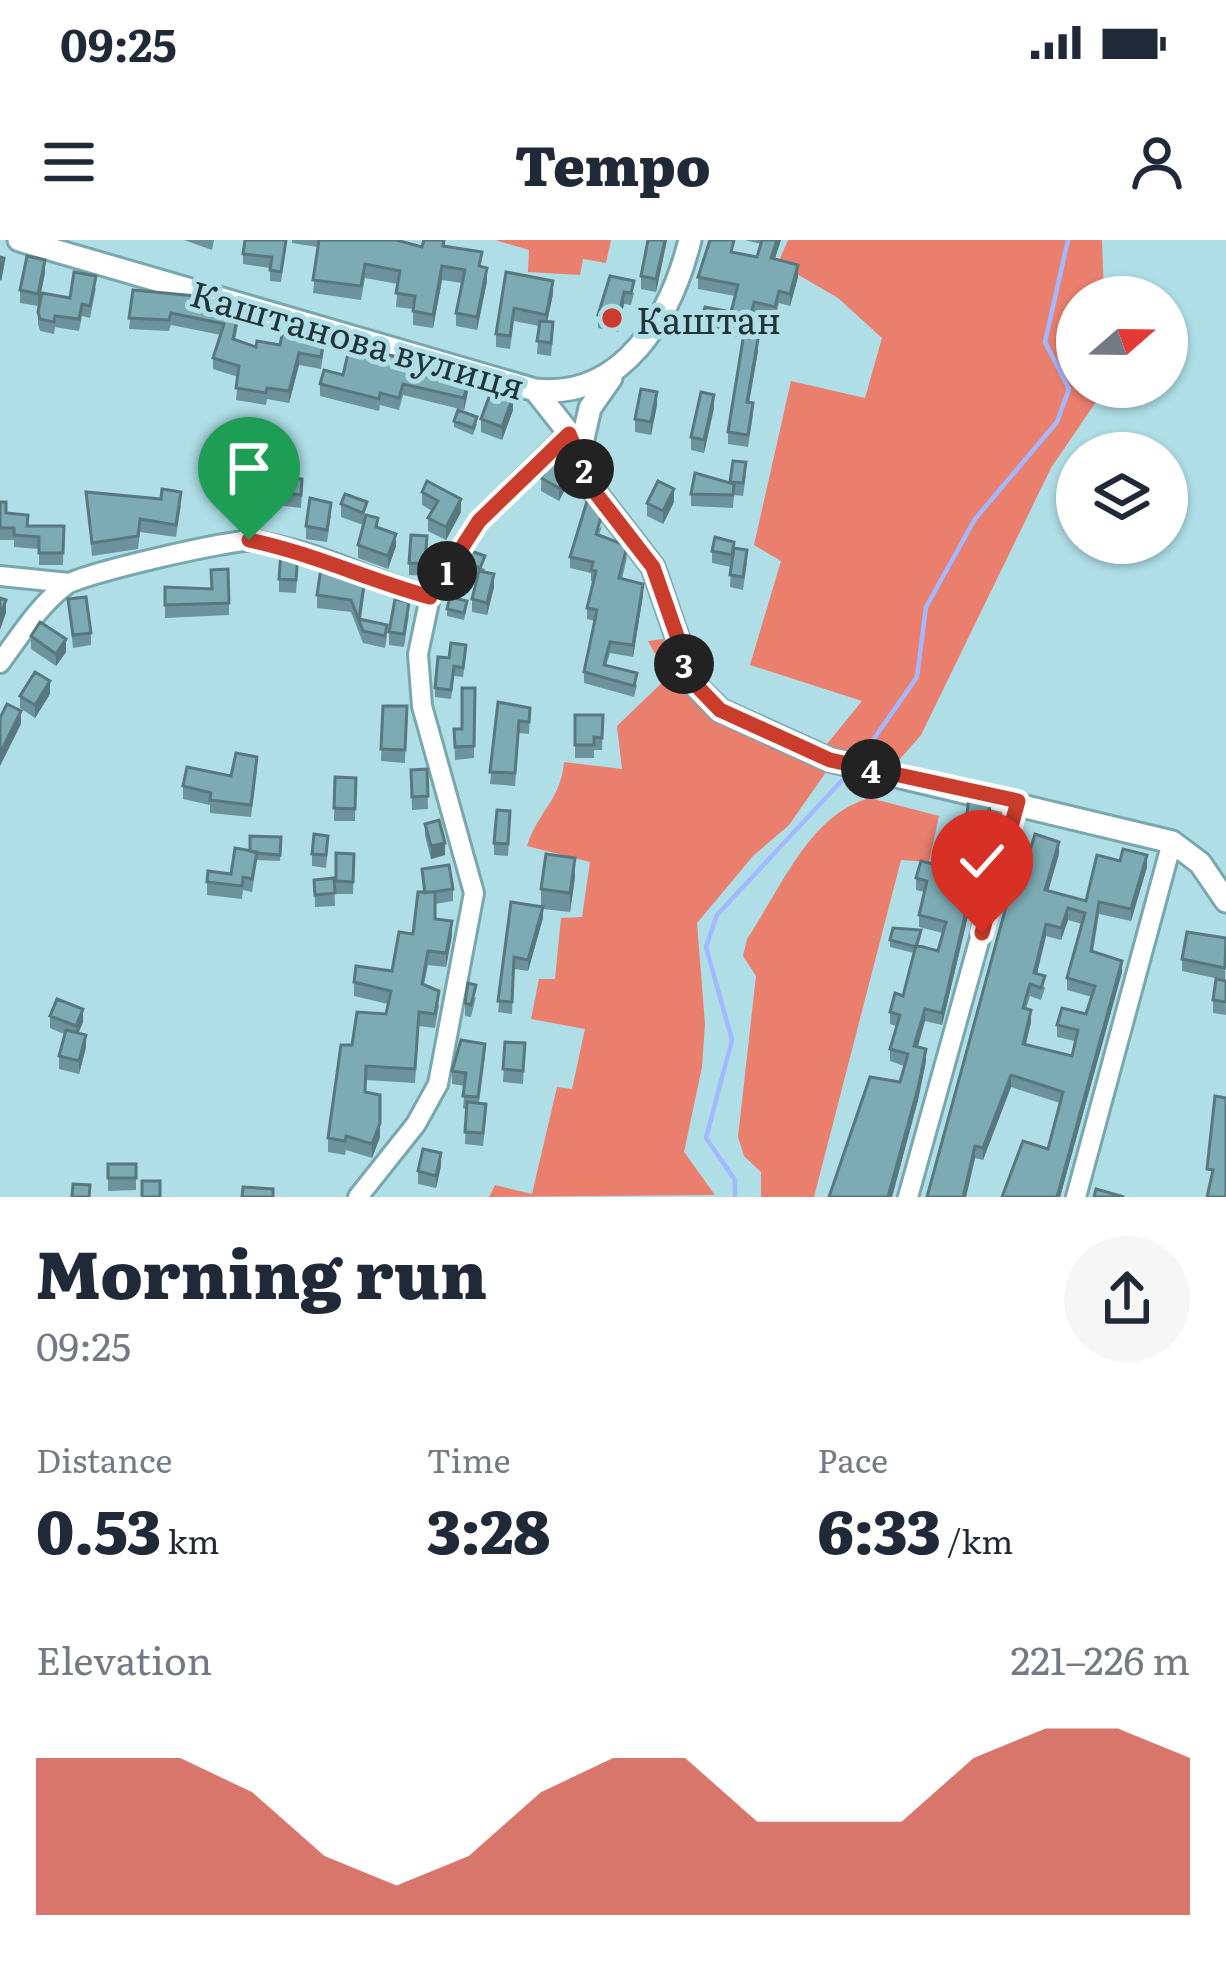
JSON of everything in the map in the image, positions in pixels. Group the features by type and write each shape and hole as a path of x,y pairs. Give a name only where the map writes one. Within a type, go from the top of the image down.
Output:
{"main road":[{"name":"Каштанова вулиця","path":"19,240 535,390 577,391 619,369 659,322 690,240"},
{"path":"580,459 581,429 590,408 619,369"},
{"path":"535,390 569,434 591,487 653,567 684,663 706,698 775,737 830,760 1018,801 1172,842 1200,863 1226,901"}],"street":[{"path":"358,1197 416,1124 438,1084 474,893 422,706 418,655 430,597 479,521 569,434"},
{"path":"0,576 69,583 249,540 309,553 379,583 430,597"},
{"path":"0,663 42,608 69,583"},
{"path":"908,1197 1018,801"},
{"path":"1076,1197 1172,842"}],"shaded area":[{"path":"495,240 611,240 606,263 583,259 580,275 528,272 529,250"},
{"path":"788,240 1102,240 1103,276 1056,276 1056,408 1092,408 1075,432 1056,432 1056,461 921,735 900,759 843,755 827,744 862,701 750,665 781,561 754,545 791,381 865,398 882,338 838,298 778,263"},
{"path":"663,639 686,685 831,765 789,825 753,856 697,923 705,1024 702,1067 684,1152 715,1195 489,1197 495,1185 532,1194 557,1087 572,1089 585,1029 531,1019 539,979 555,979 561,918 582,917 590,862 527,846 554,796 564,762 622,769 617,726 668,677 648,641"},
{"path":"870,798 939,816 929,862 901,860 814,1197 761,1197 761,1172 744,1156 738,1137 756,976 743,956 747,939 813,837 849,807"}],"building":[{"path":"245,240 286,240 281,272 270,270 272,257 243,254"},
{"path":"319,240 396,240 422,247 424,240 444,240 443,246 482,252 479,266 487,268 477,317 456,313 465,270 442,266 433,315 413,311 415,296 396,293 400,271 365,264 361,286 313,280"},
{"path":"648,240 665,240 656,279 641,276"},
{"path":"710,240 734,240 731,252 757,257 762,240 777,240 771,258 798,265 790,294 779,291 775,307 754,302 748,326 758,327 758,339 747,402 753,403 748,435 728,432 745,327 702,318 705,307 731,312 738,285 698,277"},
{"path":"27,256 45,260 38,294 20,290"},
{"path":"74,272 96,276 90,306 82,304 79,319 40,319 42,293 70,298"},
{"path":"506,272 553,281 546,315 514,308 510,336 496,334"},
{"path":"610,276 634,281 631,293 624,292 618,320 598,315"},
{"path":"133,290 196,296 239,308 233,339 256,347 257,341 280,345 283,330 324,338 321,357 299,353 289,391 236,388 239,366 213,358 224,324 171,313 169,320 129,318"},
{"path":"540,321 553,322 551,343 537,341"},
{"path":"350,345 469,375 464,398 403,384 399,398 380,393 379,399 320,384 324,370 343,375"},
{"path":"492,389 513,397 502,427 481,419"},
{"path":"641,389 657,392 651,422 635,419"},
{"path":"701,392 714,395 704,440 691,437"},
{"path":"458,410 477,417 473,428 454,421"},
{"path":"551,457 570,468 559,488 541,478 547,468 542,466"},
{"path":"230,459 295,469 294,478 302,479 301,495 229,487"},
{"path":"733,461 746,462 743,483 730,482"},
{"path":"695,473 734,484 733,495 691,494"},
{"path":"427,481 461,499 446,527 428,518 438,501 422,492"},
{"path":"658,481 674,489 663,511 647,503"},
{"path":"162,489 181,492 176,525 140,519 138,536 92,543 86,492 161,499"},
{"path":"345,494 367,502 363,513 341,504"},
{"path":"310,498 331,503 327,530 306,526"},
{"path":"588,498 602,514 596,534 627,546 619,578 643,584 633,645 610,642 604,665 637,673 634,686 584,672 597,610 587,608 596,571 591,570 593,562 570,557"},
{"path":"0,502 6,502 6,513 28,515 27,526 64,526 63,553 39,553 39,537 14,535 14,528 0,528"},
{"path":"366,515 378,518 376,527 396,534 388,556 358,545"},
{"path":"411,535 427,536 425,564 409,563"},
{"path":"715,537 734,542 732,555 712,551"},
{"path":"734,548 747,550 743,577 730,575"},
{"path":"468,550 485,556 480,568 461,561"},
{"path":"281,551 298,552 296,580 279,579"},
{"path":"321,568 365,577 359,619 387,625 385,636 363,631 351,600 317,595"},
{"path":"228,569 229,603 165,605 165,587 212,589 211,570"},
{"path":"479,571 494,574 487,603 472,599"},
{"path":"86,597 91,633 73,635 68,599"},
{"path":"450,597 467,601 464,613 447,609"},
{"path":"395,599 409,602 404,634 389,632"},
{"path":"40,622 66,639 56,654 31,636"},
{"path":"451,643 466,645 463,668 454,666 451,690 435,688 438,657 449,658"},
{"path":"35,672 50,681 35,705 20,696"},
{"path":"462,688 475,688 474,746 455,747 454,729 462,729"},
{"path":"498,702 530,708 529,722 519,721 515,773 490,772"},
{"path":"7,704 21,711 0,754 0,718"},
{"path":"383,706 407,706 405,750 381,749"},
{"path":"575,715 603,715 602,738 594,737 594,745 575,745"},
{"path":"236,753 257,757 251,805 210,800 211,793 183,786 187,767 231,776"},
{"path":"427,769 428,796 412,797 411,770"},
{"path":"335,777 356,778 355,809 334,808"},
{"path":"969,796 991,802 974,874 980,876 972,886 942,1013 925,1009 914,1046 926,1049 888,1197 829,1197 870,1077 900,1082 908,1054 890,1049 900,1015 890,1012 895,993 903,996 916,945 938,951 946,922 919,915 927,881 916,878 921,861 941,866 944,840 964,842"},
{"path":"497,810 510,811 508,844 494,843"},
{"path":"439,820 445,843 431,846 425,824"},
{"path":"314,834 328,836 326,855 312,854"},
{"path":"1035,834 1059,842 1045,890 1086,901 1097,855 1120,861 1123,849 1147,855 1131,909 1099,902 1091,951 1122,961 1057,1197 1002,1197 1023,1141 1048,1149 1063,1092 1011,1075 983,1148 975,1146 963,1197 927,1197 1010,892 1017,894","holes":["1068,908 1085,913 1067,978 1095,986 1086,1014 1062,1008 1057,1025 1078,1030 1072,1056 1023,1044 1031,1010 1023,1008 1030,984 1041,988 1045,976 1034,973 1046,924 1061,928"]},
{"path":"250,836 281,837 280,855 250,851"},
{"path":"235,848 257,852 252,879 243,877 242,886 207,882 208,871 231,874"},
{"path":"336,853 354,854 353,882 336,881"},
{"path":"546,854 575,858 570,893 541,889"},
{"path":"449,865 453,889 425,893 422,869"},
{"path":"334,878 335,893 315,895 314,880"},
{"path":"418,892 435,892 435,919 452,921 446,953 428,951 422,984 439,991 435,1014 419,1012 415,1069 366,1066 365,1092 380,1095 380,1123 372,1144 346,1136 345,1141 328,1138 341,1045 352,1045 357,1012 386,1014 391,991 354,982 356,966 392,971 399,932 413,934"},
{"path":"511,902 543,907 528,960 514,957 512,1002 498,1001"},
{"path":"893,928 921,930 916,947 890,940"},
{"path":"1187,932 1226,938 1225,968 1182,959"},
{"path":"1216,979 1226,981 1226,1002 1213,1000"},
{"path":"468,983 476,985 471,1005 465,1003"},
{"path":"57,999 83,1009 76,1026 50,1016"},
{"path":"66,1030 86,1035 79,1061 59,1056"},
{"path":"461,1040 485,1044 478,1097 463,1096 466,1073 452,1071"},
{"path":"505,1042 525,1043 523,1071 503,1069"},
{"path":"1215,1096 1226,1098 1226,1197 1207,1197 1213,1170 1207,1169"},
{"path":"467,1102 486,1104 483,1133 465,1132"},
{"path":"423,1149 441,1153 436,1176 418,1171"},
{"path":"108,1164 136,1164 136,1178 108,1178"},
{"path":"142,1181 160,1181 160,1197 142,1197"},
{"path":"73,1184 90,1185 89,1197 72,1197"},
{"path":"243,1187 273,1189 273,1197 242,1197"},
{"path":"1096,1189 1124,1197 1094,1197"}],"waterway":[{"path":"859,760 917,677 926,607 975,519 1057,422 1069,389 1045,342 1068,240"},
{"path":"735,1197 735,1180 706,1138 732,1040 706,947 717,915 848,774"}],"place":[{"name":"Каштан","path":"612,318"}],"route":[{"path":"249,540 309,553 379,583 430,597 479,521 513,482 569,434 591,487 653,567 693,682 720,710 830,760 1018,801 982,933"}]}
